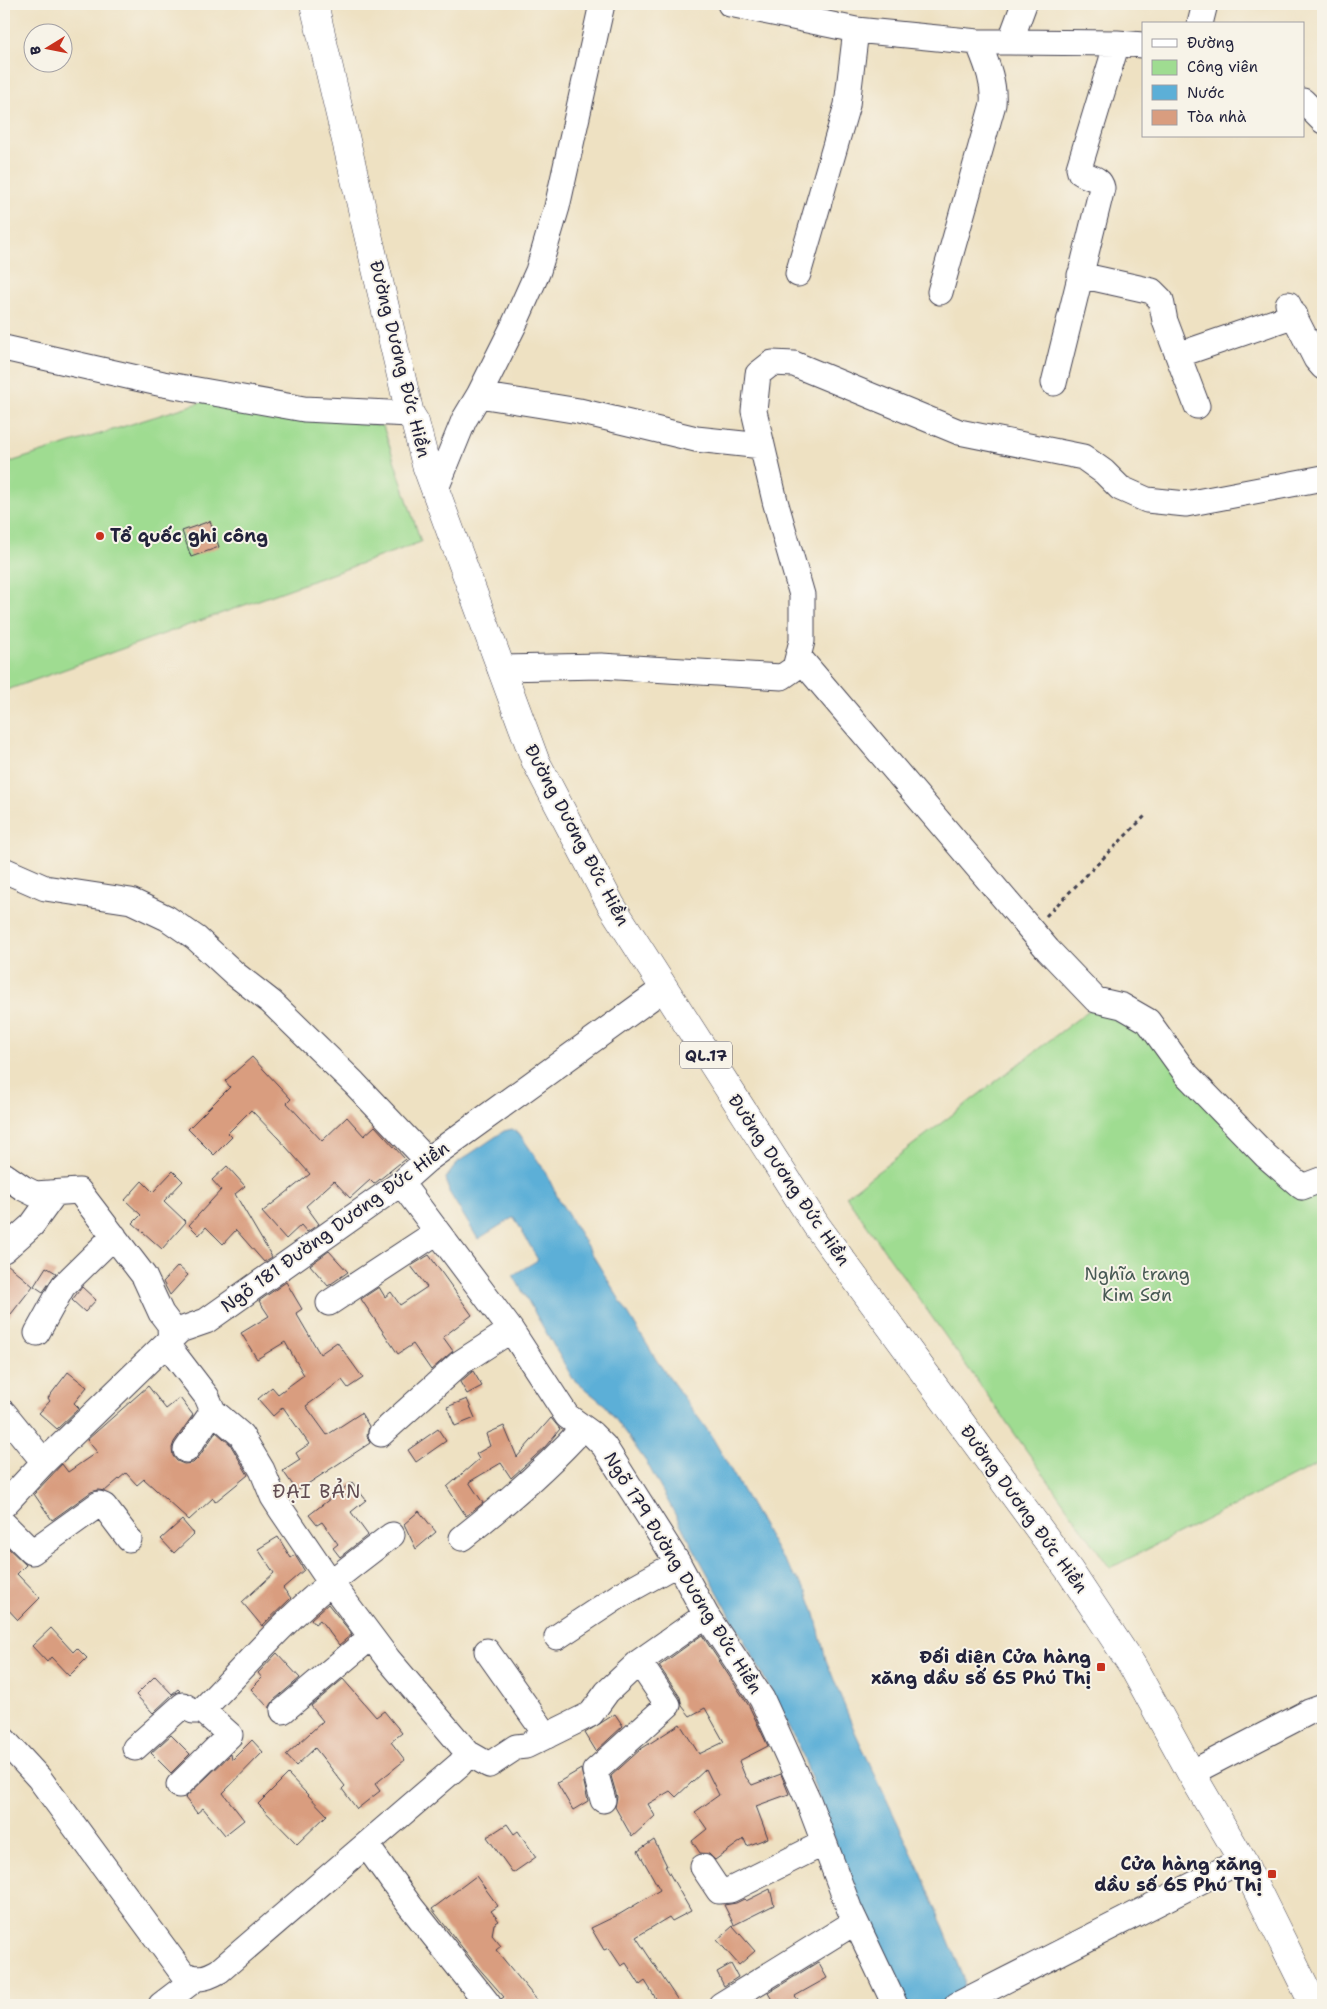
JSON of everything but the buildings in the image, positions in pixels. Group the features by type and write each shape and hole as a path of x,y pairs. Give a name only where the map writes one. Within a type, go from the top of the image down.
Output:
{"highway":[{"name":"Đường Dương Đức Hiền","path":"314,4 410,414 415,422 426,465 535,760 611,905 663,989 816,1225 1070,1570 1132,1665 1191,1774 1242,1860 1314,2005"}],"street":[{"path":"436,491 464,420 479,395 513,327 538,271 557,207 602,4"},
{"path":"730,4 856,30 978,42 1117,42 1142,45"},
{"path":"1010,42 1024,4"},
{"path":"1200,22 1205,4"},
{"path":"798,274 847,105 856,30"},
{"path":"940,292 993,104 994,91 991,77 978,42"},
{"path":"1054,383 1102,188 1098,181 1080,172 1079,168 1117,42"},
{"path":"1304,102 1323,121"},
{"path":"1080,275 1152,291 1161,300 1165,321 1197,406"},
{"path":"1178,355 1291,310 1316,359 1323,367"},
{"path":"4,348 163,384 304,409 410,414"},
{"path":"500,668 600,666 782,677 795,668 802,641 802,595 775,501 754,411 758,374 772,363 794,364 959,432 1083,457 1104,472 1120,488 1147,500 1186,504 1323,478"},
{"path":"479,395 579,412 696,439 762,446"},
{"path":"798,656 1031,930 1096,1000 1122,1006 1148,1021 1187,1075 1266,1156 1302,1187 1323,1179"},
{"path":"4,870 46,888 131,902 167,918 196,938 235,974 272,1002 354,1083 427,1160"},
{"name":"Ngõ 181 Đường Dương Đức Hiền","path":"4,1504 44,1462 170,1345 180,1330 206,1321 401,1183 427,1160 663,989"},
{"path":"4,1175 35,1194 78,1192 114,1236 144,1276 170,1325 170,1345 207,1397 214,1411 241,1435 268,1480 273,1497 331,1582 371,1637 468,1753 489,1765 516,1747 526,1746 591,1714 607,1692 639,1662 706,1615"},
{"name":"Ngõ 179 Đường Dương Đức Hiền","path":"401,1183 511,1330 567,1416 604,1446 678,1563 706,1615 762,1699 808,1800 855,1922 895,2005"},
{"path":"4,1250 32,1225 55,1192"},
{"path":"329,1303 438,1232"},
{"path":"37,1333 63,1286 114,1236"},
{"path":"381,1434 460,1363 511,1330"},
{"path":"186,1450 214,1411"},
{"path":"4,1413 44,1462"},
{"path":"462,1538 512,1498 557,1457 583,1428"},
{"path":"4,1524 32,1552 99,1504 104,1506 129,1539"},
{"path":"202,1710 282,1627 331,1582 392,1535"},
{"path":"557,1638 622,1594 678,1563"},
{"path":"283,1711 371,1637"},
{"path":"487,1652 547,1736"},
{"path":"603,1800 595,1771 668,1705 639,1662"},
{"path":"135,1748 183,1705 193,1710 202,1710 230,1735 179,1785"},
{"path":"1191,1774 1309,1712 1323,1707"},
{"path":"4,1740 38,1778 183,1974 195,1979"},
{"path":"161,2005 195,1979 209,1977 219,1971 367,1846 460,1764 468,1753"},
{"path":"703,1866 719,1891 730,1890 824,1843"},
{"path":"367,1846 411,1907 489,2005"},
{"path":"957,2005 1242,1860"},
{"path":"721,2005 855,1922"}],"path":[{"path":"1031,930 1146,815"}],"green space":[{"path":"208,400 383,426 421,542 4,691 4,464"},
{"name":"Nghĩa trang Kim Sơn","path":"1097,1004 1122,1006 1190,1081 1323,1203 1323,1461 1110,1568 846,1196"}],"water":[{"path":"512,1129 519,1133 545,1171 559,1200 657,1361 711,1435 778,1553 807,1592 815,1614 826,1660 855,1732 922,1875 964,1978 963,1990 952,2000 936,2004 902,2005 851,1883 798,1743 757,1664 647,1463 606,1406 573,1379 513,1275 538,1260 514,1217 478,1239 449,1192 446,1178 458,1162 504,1131"}],"place":[{"name":"Tổ quốc ghi công","path":"100,536"},
{"name":"Đối diện Cửa hàng xăng dầu số 65 Phú Thị","path":"1101,1667"},
{"name":"Cửa hàng xăng dầu số 65 Phú Thị","path":"1272,1874"}],"district":[{"name":"ĐẠI BẢN","path":"317,1491"}]}
